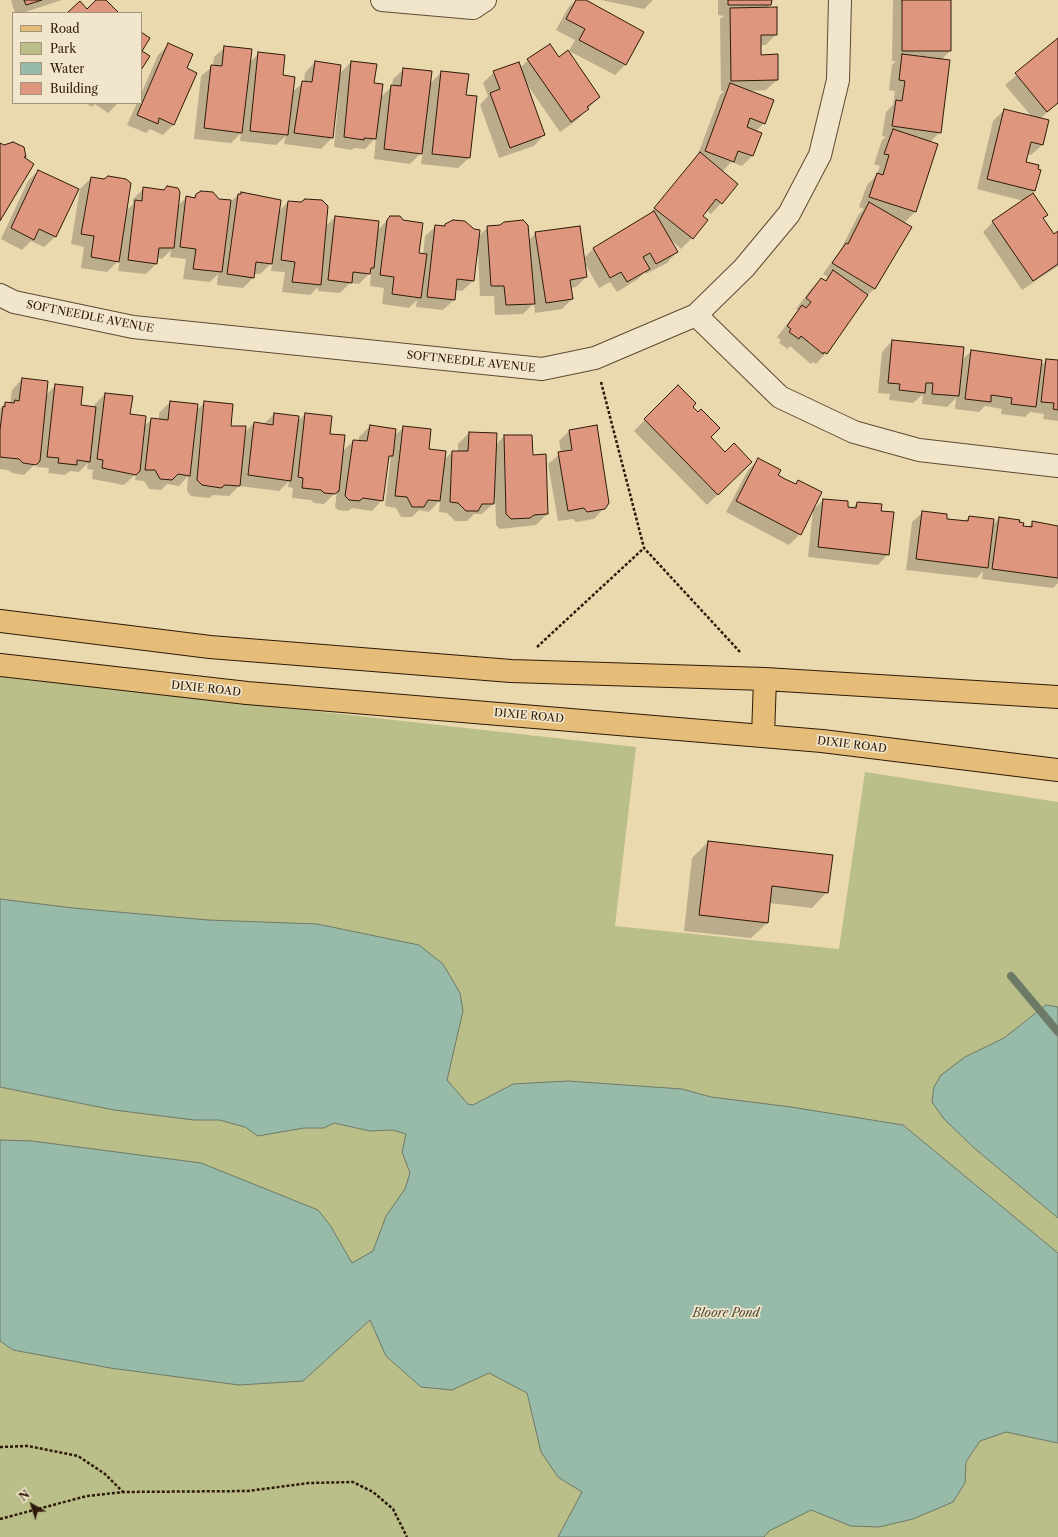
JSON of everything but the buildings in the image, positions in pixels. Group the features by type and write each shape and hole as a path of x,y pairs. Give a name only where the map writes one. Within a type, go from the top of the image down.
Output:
{"main road":[{"path":"0,621 210,646 511,672 765,679 1058,697"},
{"name":"DIXIE ROAD","path":"0,665 247,693 822,741 1058,770"},
{"path":"762,736 765,679"}],"street":[{"path":"382,0 473,8 485,0"},
{"name":"SOFTNEEDLE AVENUE","path":"0,295 14,302 133,327 542,369 595,358 696,315 744,268 789,214 820,155 838,80 840,0"},
{"path":"696,315 780,397 854,432 919,450 1058,466"}],"path":[{"path":"595,358 644,548 765,679"},
{"path":"511,672 644,548"},
{"path":"0,1447 28,1446 78,1456 105,1474 124,1492"},
{"path":"0,1520 87,1496 124,1492 248,1491 309,1483 352,1482 373,1492 393,1509 407,1537"}],"green space":[{"path":"0,676 636,747 615,926 839,949 865,772 1058,802 1058,1537 0,1537"}],"water":[{"name":"Bloore Pond","path":"0,899 73,908 208,920 317,924 419,945 443,964 460,993 463,1011 447,1080 468,1104 473,1105 513,1084 568,1081 682,1089 711,1097 791,1107 903,1125 1058,1253 1058,1443 1006,1432 980,1441 966,1462 965,1483 953,1502 913,1519 879,1527 851,1526 811,1510 769,1531 764,1537 558,1537 582,1492 558,1477 541,1452 527,1393 489,1373 452,1390 421,1387 386,1356 370,1320 303,1381 239,1385 110,1368 13,1350 0,1341 0,1140 32,1141 201,1163 318,1210 330,1225 352,1263 373,1251 386,1216 405,1189 410,1173 402,1152 406,1134 393,1130 370,1131 334,1123 324,1128 304,1128 258,1136 245,1127 219,1120 194,1120 114,1110 0,1087"},
{"path":"1046,1005 1058,1007 1058,1218 973,1147 944,1119 932,1102 934,1087 941,1075 965,1057 1004,1038"}],"waterway":[{"path":"1011,976 1058,1032"}]}
